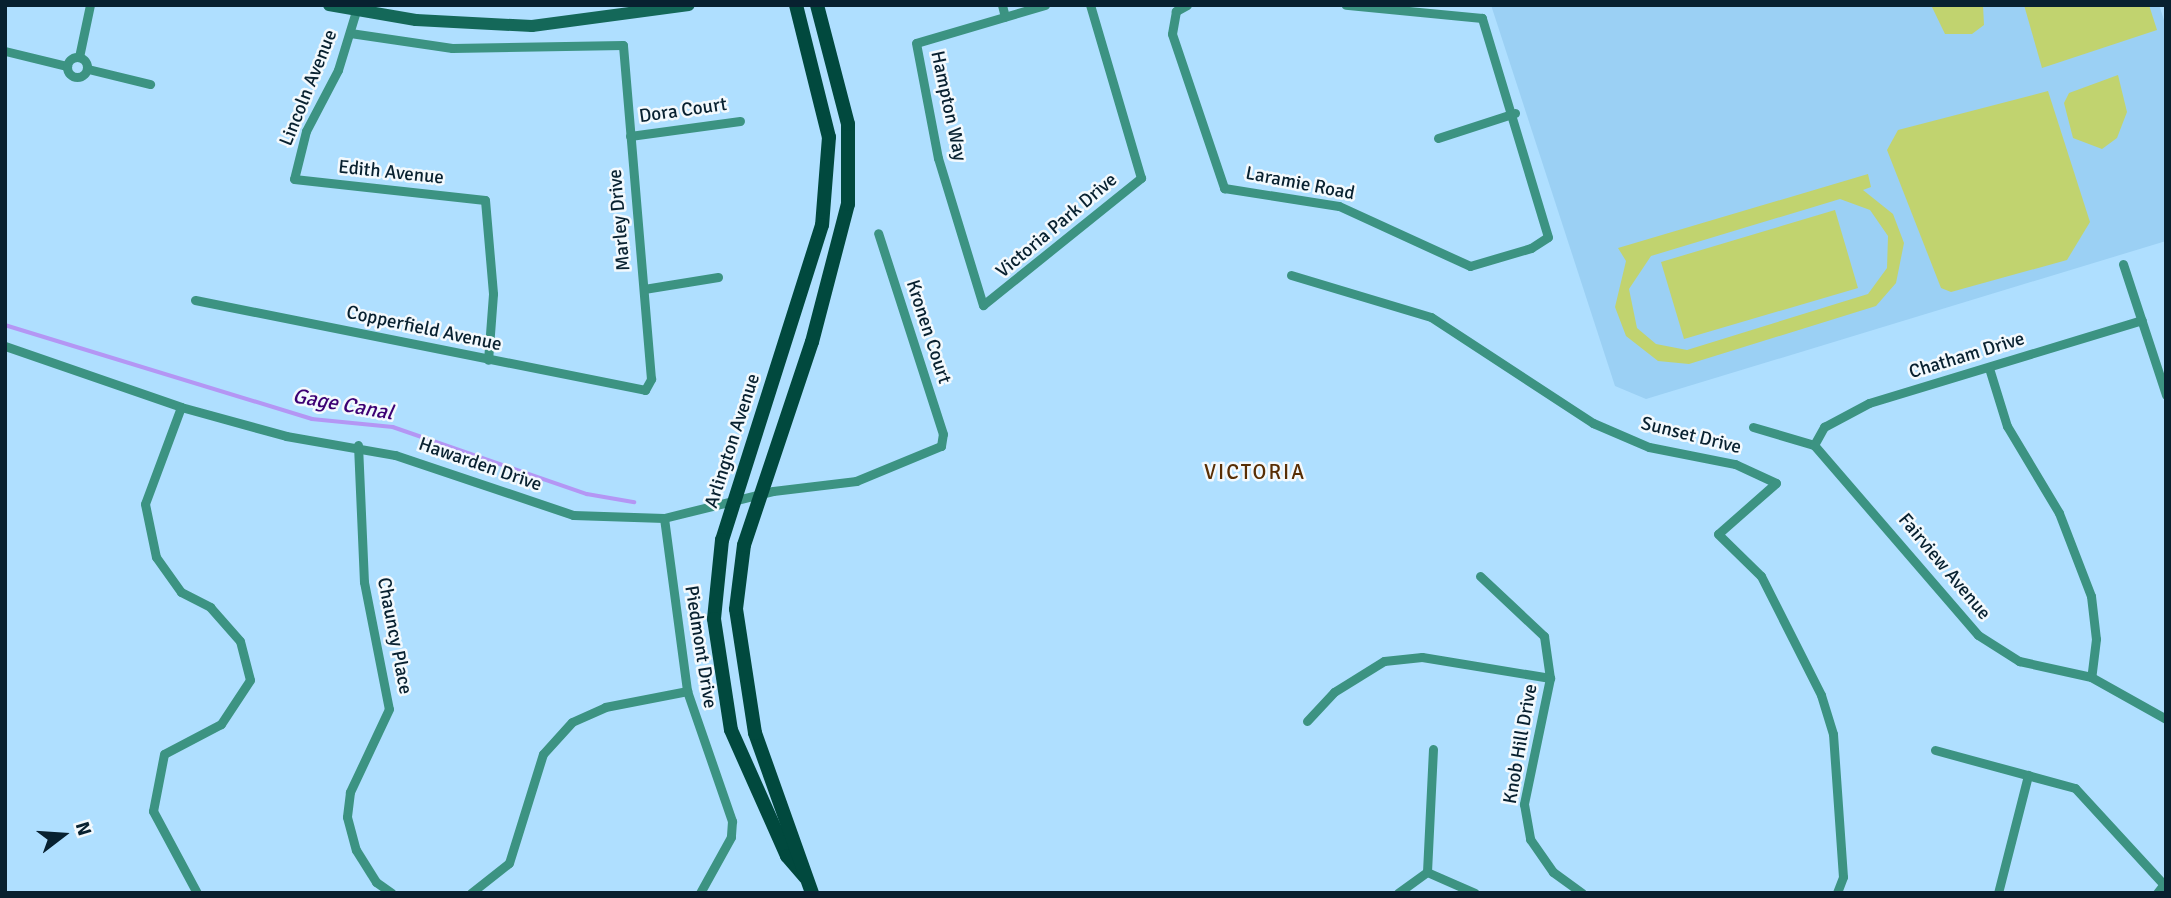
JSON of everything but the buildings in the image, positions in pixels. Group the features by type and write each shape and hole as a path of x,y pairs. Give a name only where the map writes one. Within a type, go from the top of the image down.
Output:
{"main road":[{"path":"329,5 356,11 532,26 689,5"},
{"name":"Arlington Avenue","path":"796,5 829,137 824,214 731,505 714,608 721,693 743,760 788,856 806,878"},
{"name":"Arlington Avenue","path":"812,893 806,878 800,845 755,733 737,648 738,580 759,495 812,342 848,204 848,124 817,5"}],"street":[{"path":"67,66 79,57 90,5"},
{"path":"1002,5 1005,17 1045,5"},
{"name":"Victoria Park Drive","path":"984,305 1141,178 1090,5"},
{"name":"Laramie Road","path":"1187,5 1176,11 1172,34 1224,188 1339,206 1399,228 1470,266 1531,248 1548,237 1515,113 1482,18 1346,5"},
{"name":"Lincoln Avenue","path":"294,178 306,131 350,33 356,11"},
{"name":"Hampton Way","path":"984,305 939,158 916,43 1005,17"},
{"name":"Marley Drive","path":"350,33 452,48 623,45 651,379 645,390"},
{"path":"5,51 67,66 76,78 88,69"},
{"path":"79,57 88,69 150,84"},
{"path":"1437,138 1515,113"},
{"name":"Dora Court","path":"630,136 740,121"},
{"name":"Edith Avenue","path":"294,178 485,200 494,294 488,360"},
{"name":"Kronen Court","path":"878,233 943,442"},
{"path":"2123,264 2166,395"},
{"name":"Sunset Drive","path":"1291,275 1431,317 1593,423 1649,447 1735,464 1776,483 1718,534 1762,576 1821,695 1833,734 1843,877 1837,893"},
{"path":"645,289 718,277"},
{"name":"Copperfield Avenue","path":"195,300 645,390"},
{"name":"Chatham Drive","path":"1814,445 1824,426 1868,403 2142,320"},
{"name":"Hawarden Drive","path":"5,346 181,407 286,436 358,445 573,515 664,518 731,505 759,495 863,479 943,442"},
{"path":"1989,368 2007,426 2059,513 2091,596 2096,639 2091,677"},
{"path":"181,407 145,504 156,557 181,592 210,607 240,641 250,680 221,724 164,754 153,811 197,893"},
{"path":"1753,427 1814,445"},
{"name":"Chauncy Place","path":"358,445 364,582 389,709 350,792 347,817 356,850 376,882 392,893"},
{"name":"Fairview Avenue","path":"1814,445 1978,635 2019,661 2091,677 2166,719"},
{"name":"Piedmont Drive","path":"664,518 687,691 732,821 731,837 700,893"},
{"path":"1480,576 1544,636 1550,678"},
{"name":"Knob Hill Drive","path":"1307,722 1334,692 1384,662 1422,657 1550,678 1524,804 1530,839 1553,873 1582,893"},
{"path":"471,893 509,863 543,754 572,722 605,707 687,691"},
{"path":"1427,872 1433,749"},
{"path":"1935,750 2066,785 2091,801 2165,886 2157,893"},
{"path":"1998,893 2028,775"},
{"path":"1398,893 1427,872"},
{"path":"1427,872 1475,893"}],"shaded area":[{"path":"1491,5 2159,5 2166,26 2166,241 1646,399 1615,386"}],"green space":[{"path":"1931,5 1983,5 1984,25 1972,34 1945,34"},
{"path":"2024,5 2149,5 2157,30 2042,68"},
{"path":"2118,75 2127,112 2117,138 2102,149 2073,138 2064,103 2069,93"},
{"path":"2048,91 2090,222 2067,260 1951,292 1941,288 1887,150 1898,130"},
{"path":"1868,174 1871,187 1863,190 1893,214 1904,243 1896,283 1876,306 1689,364 1658,361 1626,336 1615,307 1626,261 1618,248","holes":["1840,199 1870,210 1888,236 1887,268 1868,294 1687,350 1656,344 1637,328 1629,289 1651,256"]},
{"path":"1835,210 1858,288 1684,339 1661,262"}],"waterway":[{"name":"Gage Canal","path":"5,325 312,419 393,427 587,494 634,502"}],"district":[{"name":"VICTORIA","path":"1255,472"}]}
